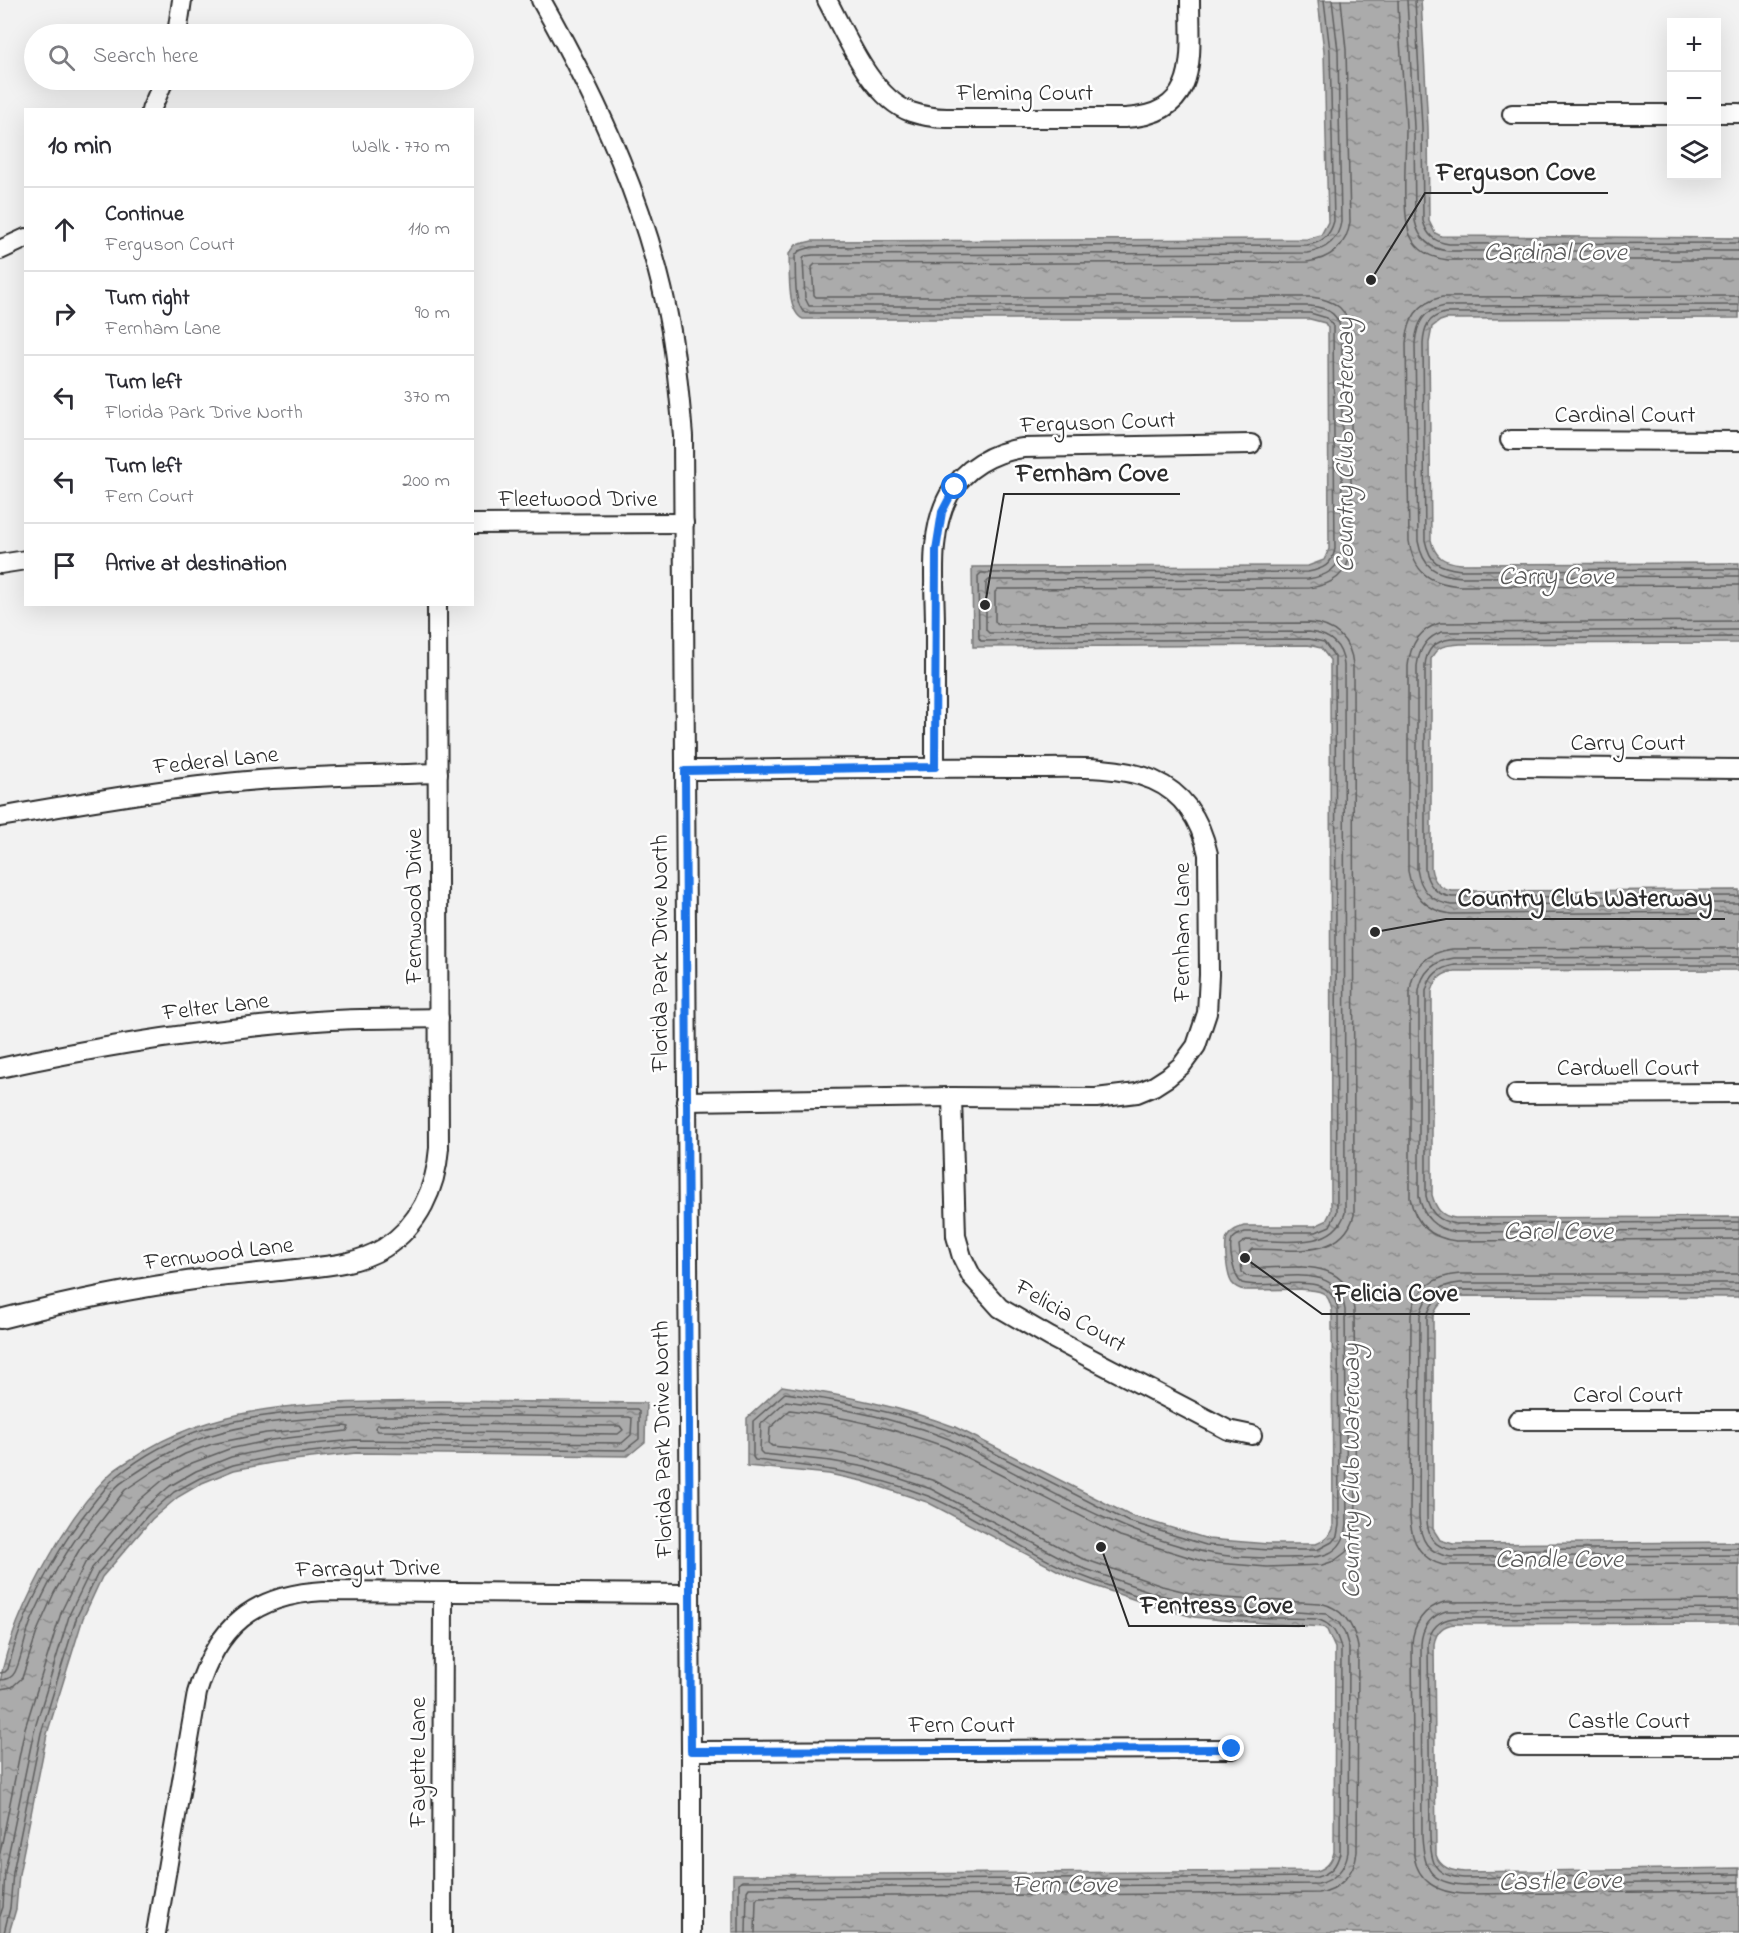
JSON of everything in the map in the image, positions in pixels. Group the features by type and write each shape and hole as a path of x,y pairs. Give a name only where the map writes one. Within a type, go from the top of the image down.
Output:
{"street":[{"path":"178,24 182,0"},
{"name":"Florida Park Drive North","path":"541,0 586,81 607,126 637,203 663,291 671,332 683,436 691,1751 690,1933"},
{"name":"Fleming Court","path":"826,0 867,72 879,90 890,100 911,112 926,116 971,118 1134,117 1148,115 1162,109 1177,97 1184,88 1187,78 1190,58 1190,0"},
{"path":"152,108 160,90"},
{"path":"1721,113 1739,113"},
{"path":"1512,114 1667,114"},
{"path":"0,250 24,239"},
{"name":"Cardinal Court","path":"1510,440 1739,441"},
{"name":"Ferguson Court","path":"935,767 938,530 948,496 969,471 974,466 1000,453 1035,447 1251,444"},
{"name":"Fleetwood Drive","path":"474,524 684,523"},
{"path":"0,564 24,560"},
{"name":"Fernwood Drive","path":"424,1204 433,1185 438,1162 437,606"},
{"name":"Fernham Lane","path":"685,771 935,767 1119,770 1139,775 1164,785 1178,795 1198,822 1208,854 1209,975 1207,1013 1196,1046 1182,1065 1154,1086 1137,1093 1118,1097 686,1101"},
{"name":"Carry Court","path":"1517,767 1739,769"},
{"name":"Federal Lane","path":"0,817 107,799 226,783 334,776 438,773"},
{"name":"Felter Lane","path":"0,1068 103,1047 243,1028 318,1021 439,1018"},
{"name":"Cardwell Court","path":"1516,1094 1739,1093"},
{"name":"Felicia Court","path":"952,1097 956,1236 962,1257 972,1277 983,1290 1000,1308 1050,1337 1228,1430 1252,1435"},
{"name":"Fernwood Lane","path":"0,1319 67,1303 163,1285 326,1266 358,1260 384,1248 395,1240 411,1224 424,1204"},
{"name":"Carol Court","path":"1518,1420 1739,1420"},
{"name":"Farragut Drive","path":"156,1933 197,1693 208,1659 233,1626 253,1610 292,1594 324,1591 690,1594"},
{"name":"Fayette Lane","path":"442,1933 443,1592"},
{"name":"Castle Court","path":"1519,1746 1739,1746"},
{"name":"Fern Court","path":"691,1751 1232,1749"}],"water":[{"path":"1318,0 1421,0 1428,127 1429,221 1435,233 1441,236 1739,238 1739,318 1446,319 1432,327 1429,343 1431,540 1435,551 1441,558 1461,564 1739,563 1739,643 1460,644 1439,648 1431,659 1431,868 1433,877 1440,886 1452,891 1739,890 1739,970 1455,971 1440,977 1432,991 1432,1195 1437,1208 1443,1214 1455,1218 1739,1217 1739,1297 1459,1296 1443,1302 1435,1311 1433,1316 1433,1529 1440,1540 1453,1544 1739,1542 1739,1623 1455,1624 1440,1630 1434,1644 1436,1855 1440,1863 1447,1868 1464,1872 1739,1868 1739,1933 733,1933 733,1875 1317,1871 1326,1866 1333,1856 1335,1648 1327,1630 1323,1627 1194,1617 1156,1607 1072,1578 927,1502 862,1481 829,1474 747,1466 747,1418 782,1386 870,1402 955,1427 1129,1515 1208,1539 1268,1544 1316,1544 1327,1537 1332,1529 1332,1310 1330,1303 1323,1293 1317,1291 1238,1288 1230,1279 1226,1252 1228,1236 1244,1226 1315,1226 1326,1221 1331,1211 1330,660 1321,648 1308,645 973,647 972,567 1308,566 1324,560 1329,549 1328,328 1325,323 1310,319 803,319 794,308 789,280 789,254 796,245 812,241 1307,239 1321,235 1328,222 1324,51"},
{"path":"362,1402 646,1403 645,1442 628,1456 356,1453 276,1462 234,1470 202,1483 178,1497 152,1519 102,1577 83,1618 47,1734 19,1874 16,1909 9,1933 0,1933 0,1682 13,1633 34,1586 63,1534 92,1493 109,1475 125,1463 169,1437 206,1423 244,1413 283,1407"}],"place":[{"name":"Ferguson Cove","path":"1371,280"},
{"name":"Fernham Cove","path":"985,605"},
{"name":"Country Club Waterway","path":"1375,932"},
{"name":"Felicia Cove","path":"1245,1258"},
{"name":"Fentress Cove","path":"1101,1547"}],"route":[{"path":"955,487 948,496 942,512 936,550 935,767 685,771 691,1751 1232,1749"}],"water label":[{"name":"Cardinal Cove","path":"1555,254"},
{"name":"Carry Cove","path":"1556,578"},
{"name":"Carol Cove","path":"1558,1233"},
{"name":"Candle Cove","path":"1559,1561"},
{"name":"Castle Cove","path":"1560,1883"},
{"name":"Fern Cove","path":"1064,1886"}]}
